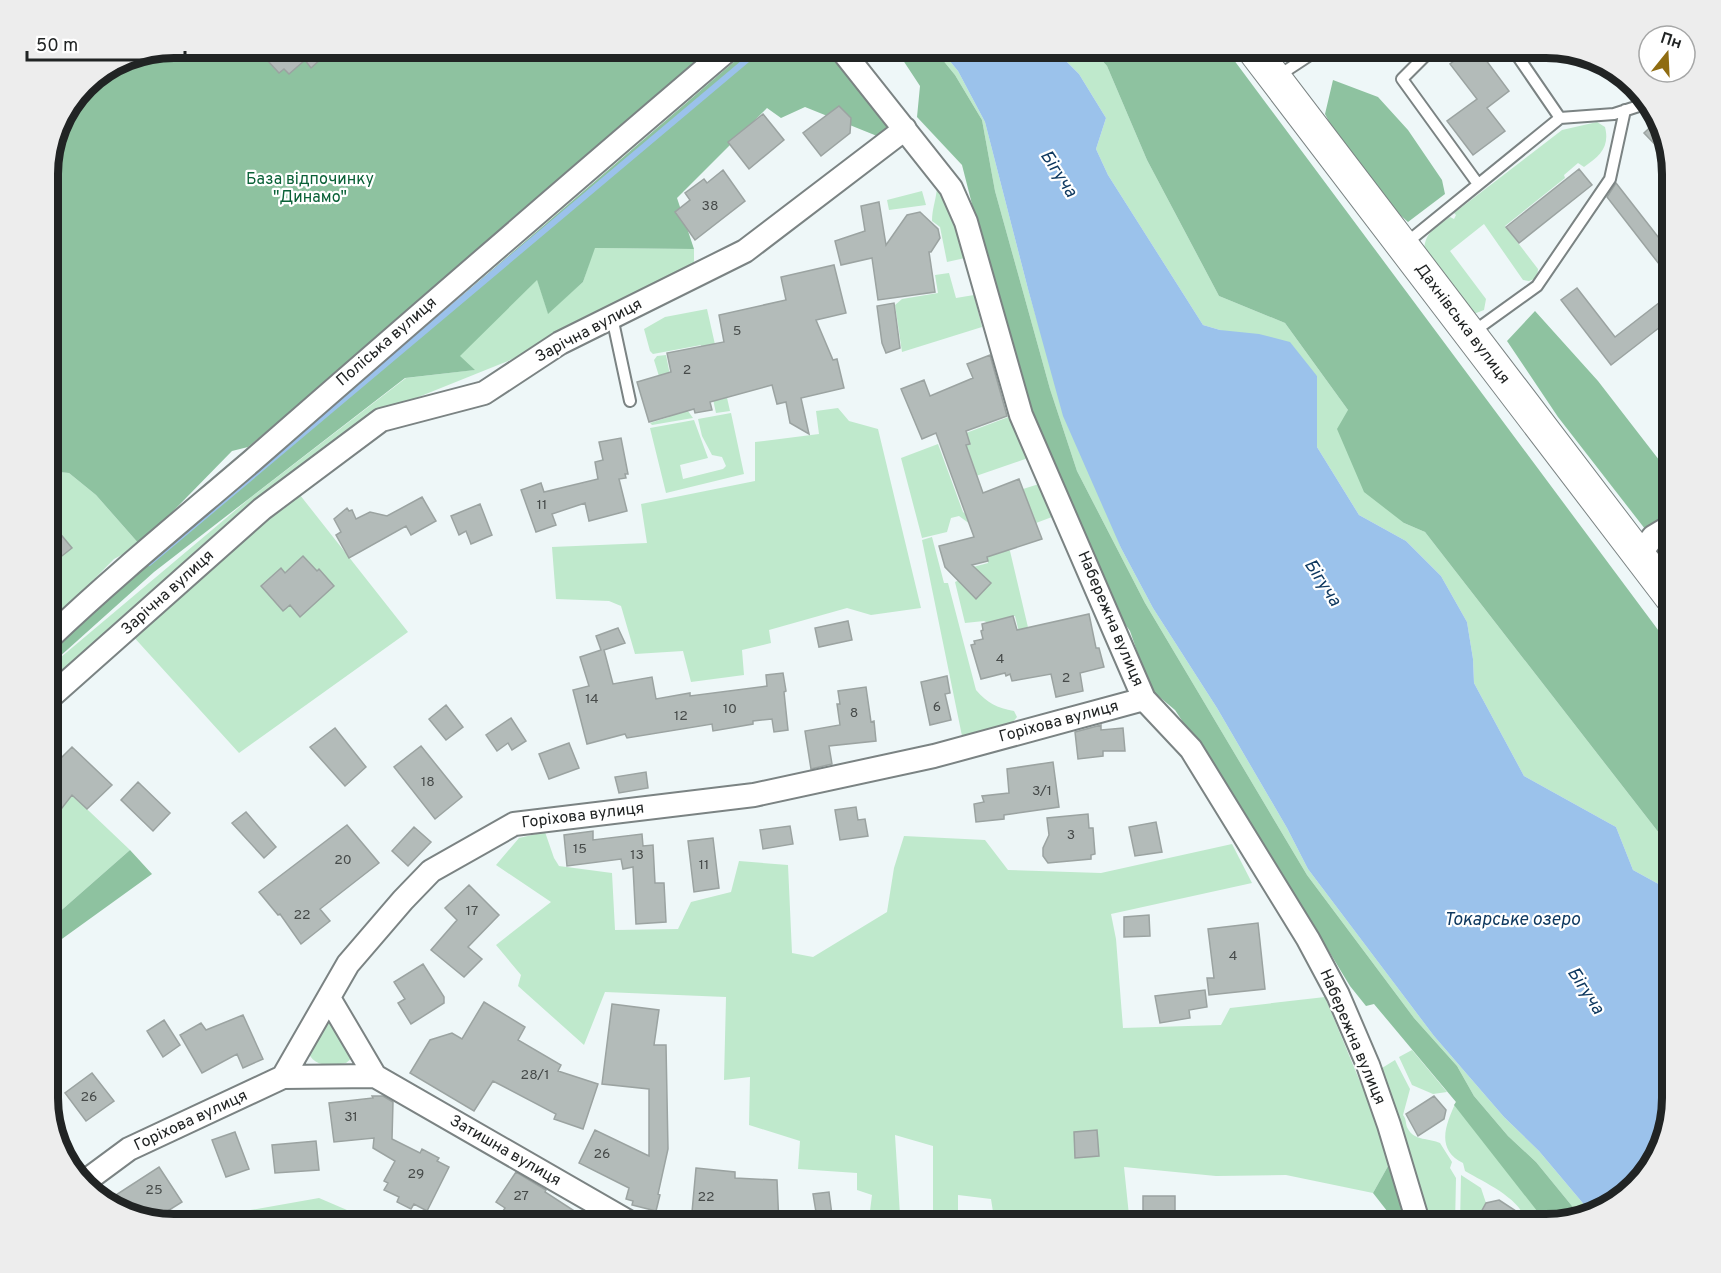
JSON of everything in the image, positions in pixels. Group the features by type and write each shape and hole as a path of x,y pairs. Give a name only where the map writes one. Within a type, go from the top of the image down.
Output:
{"street":[{"name":"Поліська вулиця","path":"59,629 101,589 252,461 447,289 718,58"},
{"name":"Набережна вулиця","path":"848,58 951,188 966,222 1022,415 1144,699 1191,749 1308,939 1338,996 1368,1065 1416,1214"},
{"name":"Дахнівська вулиця","path":"1260,58 1662,585"},
{"name":"Зарічна вулиця","path":"59,689 262,508 381,420 484,393 560,344 745,252 905,129"},
{"path":"1639,555 1653,537 1662,532"},
{"name":"Горіхова вулиця","path":"90,1178 129,1149 283,1077 348,964 403,900 431,871 514,824 754,795 934,756 1144,699"},
{"name":"Затишна вулиця","path":"329,998 375,1076 615,1214"},
{"path":"283,1077 375,1076"}],"lane":[{"path":"1275,78 1305,58"},
{"path":"1423,58 1402,79 1478,184"},
{"path":"1519,58 1560,118"},
{"path":"1403,246 1560,118 1614,114 1640,106"},
{"path":"1470,334 1537,286 1610,179 1625,110"},
{"path":"612,317 630,401"}],"green space":[{"name":"База відпочинку \"Динамо\"","path":"174,58 711,58 248,447 232,451 140,545 96,495 69,473 59,472 59,167 62,144 74,116 92,92 116,74 137,65 159,59"},
{"path":"738,58 844,58 890,119 882,138 805,107 781,118 767,108 677,198 694,249 595,248 583,282 548,314 537,280 460,356 475,370 405,378 154,572 59,657 59,635 233,486 257,472"},
{"path":"902,58 941,58 955,75 982,120 995,191 1050,389 1077,471 1145,603 1307,875 1414,1018 1457,1066 1474,1096 1508,1136 1536,1162 1575,1210 1539,1214 1454,1105 1456,1102 1374,1004 1366,1006 1350,986 1267,849 1175,710 1150,689 1130,631 1107,599 1034,426 999,310 962,165 917,117 920,86"},
{"path":"941,58 947,58 958,71 985,122 1036,317 1121,548 1153,608 1217,708 1287,828 1308,869 1434,1036 1504,1117 1539,1151 1586,1207 1575,1210 1536,1162 1508,1136 1474,1096 1457,1066 1414,1018 1307,875 1145,603 1077,471 1050,389 995,191 982,120 955,75"},
{"path":"1063,58 1100,58 1107,66 1147,160 1219,296 1285,323 1348,410 1404,523 1425,532 1662,837 1662,886 1633,870 1616,827 1524,776 1474,683 1467,622 1441,576 1406,541 1359,515 1317,447 1317,376 1220,330 1203,325 1108,175 1096,149 1106,118 1079,74"},
{"path":"1100,58 1232,58 1662,635 1662,837 1425,532 1404,523 1364,492 1337,429 1348,410 1285,323 1219,296 1147,160 1107,66"},
{"path":"1333,80 1378,97 1408,130 1442,180 1445,194 1408,222 1350,163 1325,114"},
{"path":"1597,122 1605,127 1606,134 1605,146 1599,155 1584,167 1578,163 1564,175 1565,178 1505,226 1538,269 1537,278 1529,281 1523,280 1484,224 1450,251 1486,299 1484,310 1471,315 1424,257 1427,237 1450,217 1454,219 1456,215 1454,213 1562,130"},
{"path":"937,188 952,205 965,258 947,262 940,227 932,221"},
{"path":"922,191 926,205 889,210 887,200"},
{"path":"594,248 694,249 694,265 593,320 508,361 416,398 285,476 408,632 239,753 131,634 59,703 59,659 250,498 406,378 474,370 459,356 537,279 548,313 583,282"},
{"path":"949,273 956,298 974,295 982,327 902,352 895,305 902,299 938,293 935,275"},
{"path":"707,309 730,411 716,413 701,345 653,354 650,351 644,329 665,317"},
{"path":"1535,311 1598,381 1662,464 1662,551 1558,417 1507,341"},
{"path":"666,355 672,385 662,386 654,360 657,356"},
{"path":"675,393 693,418 652,425 650,423 669,417 663,397"},
{"path":"838,408 849,421 878,429 921,608 871,615 847,608 769,630 771,643 742,650 744,675 691,682 683,651 635,654 621,606 609,601 556,599 552,547 647,543 641,504 755,481 755,442 819,434 816,411"},
{"path":"731,413 744,474 666,493 650,428 694,420 708,458 680,465 683,479 723,469 726,466 722,457 712,455 702,436 698,419"},
{"path":"1011,416 1028,458 976,476 974,468 952,476 948,464 963,447 970,444 966,433"},
{"path":"938,444 963,512 1010,551 1039,674 1030,676 1015,616 988,623 984,621 965,623 955,582 961,579 962,570 988,563 981,532 959,516 951,518 947,532 922,538 901,458"},
{"path":"59,472 69,473 96,495 140,545 114,559 59,615"},
{"path":"1039,484 1052,517 1036,523 1023,489"},
{"path":"932,537 944,583 948,583 976,690 993,704 1014,711 1017,717 1012,723 962,736 922,540"},
{"path":"59,782 130,850 59,912"},
{"path":"545,832 559,866 612,873 615,930 678,929 691,902 731,892 739,861 788,865 792,953 813,957 887,912 894,868 904,836 985,840 1008,870 1101,873 1232,844 1252,883 1111,914 1116,939 1123,1028 1221,1025 1230,1008 1325,997 1392,1159 1373,1193 1286,1175 1216,1176 1124,1167 1129,1214 993,1214 991,1199 958,1195 958,1214 933,1214 933,1146 895,1135 900,1214 870,1211 872,1195 857,1190 857,1173 798,1169 800,1141 749,1125 750,1077 724,1080 726,997 605,992 584,1045 518,986 521,975 496,945 551,902 496,865 519,838"},
{"path":"130,850 152,874 59,941 59,912"},
{"path":"331,1019 352,1058 346,1063 322,1064 309,1054 307,1048 323,1021"},
{"path":"1412,1050 1447,1092 1433,1094 1412,1085 1399,1057"},
{"path":"1395,1060 1410,1089 1403,1115 1408,1129 1414,1136 1440,1143 1452,1162 1450,1168 1456,1178 1455,1214 1428,1214 1382,1068"},
{"path":"1456,1102 1544,1214 1523,1214 1511,1199 1465,1171 1463,1163 1454,1157 1446,1143 1446,1127"},
{"path":"1392,1159 1410,1214 1389,1214 1373,1193"},
{"path":"1461,1175 1481,1188 1486,1203 1481,1212 1476,1214 1460,1214"},
{"path":"319,1198 356,1214 228,1214"}],"water":[{"name":"Токарське озеро","path":"947,58 1063,58 1079,74 1106,118 1096,149 1108,175 1203,325 1220,330 1259,334 1290,342 1317,376 1317,447 1359,515 1406,541 1441,576 1467,622 1474,683 1524,776 1616,827 1633,870 1662,886 1662,1114 1651,1150 1639,1169 1623,1186 1598,1203 1586,1207 1539,1151 1504,1117 1434,1036 1308,869 1287,828 1217,708 1153,608 1121,548 1063,416 985,122 958,71"}],"building":[{"path":"265,58 322,58 311,68 305,60 289,74 284,69 279,73"},
{"path":"1458,58 1484,58 1509,91 1487,108 1505,131 1473,155 1447,121 1477,99 1450,64"},
{"path":"839,106 851,118 850,133 821,156 803,133"},
{"path":"763,114 784,140 749,169 728,142"},
{"path":"1652,126 1659,149 1644,133"},
{"path":"1579,169 1592,185 1519,243 1506,227"},
{"path":"723,170 745,201 695,240 675,212 690,200 685,193 704,179 707,183"},
{"path":"1616,183 1662,242 1662,268 1607,197"},
{"path":"879,202 886,245 907,215 920,212 938,229 940,238 929,252 935,292 878,300 872,258 841,265 835,241 865,231 861,206"},
{"path":"834,265 846,313 816,320 833,360 837,359 844,388 801,398 809,434 790,423 786,402 777,404 772,385 710,402 712,410 695,413 694,409 649,422 637,382 671,372 667,353 724,342 719,315 786,300 781,277"},
{"path":"1577,288 1615,337 1662,301 1662,326 1611,365 1561,300"},
{"path":"894,303 900,348 886,353 882,343 877,306"},
{"path":"990,355 1007,416 966,431 970,444 966,445 983,493 1019,479 1042,539 987,557 988,561 972,565 991,583 976,599 945,567 939,546 974,537 936,433 922,439 901,389 924,380 930,396 973,378 967,364"},
{"path":"621,438 628,474 625,474 626,478 619,479 627,511 589,521 585,503 552,514 556,525 536,532 521,490 541,483 544,492 598,479 595,462 603,460 599,442"},
{"path":"422,497 436,521 411,535 406,526 349,558 336,535 341,532 334,519 347,508 349,511 352,510 356,519 370,512 387,516"},
{"path":"480,504 492,535 471,544 466,531 459,535 451,516"},
{"path":"59,532 72,548 59,558"},
{"path":"303,556 334,586 300,617 290,605 283,611 261,586 281,568 285,573"},
{"path":"1089,614 1096,648 1099,648 1104,667 1080,673 1083,691 1056,697 1051,674 1012,681 1010,674 1006,676 1005,673 981,679 971,645 975,644 974,641 983,639 982,624 1013,616 1017,630"},
{"path":"848,621 852,640 819,647 815,628"},
{"path":"618,628 625,643 604,650 613,684 652,677 656,699 690,693 690,696 767,686 766,675 783,673 788,730 774,732 772,719 753,721 753,724 713,731 712,724 627,738 625,734 587,744 573,690 589,686 580,657 601,650 596,636"},
{"path":"947,676 950,693 945,694 951,720 930,725 921,682"},
{"path":"866,687 876,741 829,746 832,764 811,769 805,731 840,725 838,691"},
{"path":"446,705 463,727 446,740 429,719"},
{"path":"511,718 526,741 512,750 508,743 497,751 486,735"},
{"path":"1101,725 1101,730 1123,728 1125,751 1103,751 1103,756 1078,759 1075,732"},
{"path":"335,728 366,767 345,786 310,747"},
{"path":"569,743 579,768 549,779 539,754"},
{"path":"421,746 462,797 435,819 394,767"},
{"path":"72,747 112,785 87,809 72,795 59,812 59,760"},
{"path":"1053,762 1059,807 1004,815 1004,819 976,822 974,804 984,802 982,796 1009,793 1007,769"},
{"path":"646,772 648,788 619,793 615,777"},
{"path":"138,782 170,813 153,831 121,800"},
{"path":"856,807 858,820 865,819 868,836 840,840 835,810"},
{"path":"246,812 276,847 264,858 232,823"},
{"path":"1088,814 1089,828 1093,828 1095,854 1091,855 1091,859 1048,863 1043,856 1043,848 1049,835 1047,818"},
{"path":"1156,822 1162,852 1135,856 1129,827"},
{"path":"347,825 379,863 320,909 330,921 301,944 280,914 278,915 259,892"},
{"path":"790,826 793,844 763,849 760,830"},
{"path":"414,827 431,842 408,866 392,851"},
{"path":"593,831 593,840 642,834 643,846 653,845 655,883 664,883 666,922 636,924 633,867 623,869 621,859 567,866 564,835"},
{"path":"713,838 719,888 694,892 688,841"},
{"path":"469,885 499,915 468,947 482,959 464,977 431,950 457,920 445,908"},
{"path":"1149,915 1150,936 1124,937 1124,917"},
{"path":"1258,923 1265,989 1209,995 1207,978 1214,978 1208,929"},
{"path":"423,964 444,997 444,1003 411,1024 398,1003 405,999 394,982"},
{"path":"1205,990 1207,1007 1189,1010 1190,1018 1160,1023 1155,996"},
{"path":"484,1002 525,1027 518,1040 561,1065 558,1071 598,1084 583,1129 554,1119 556,1114 493,1081 474,1111 410,1073 430,1040 452,1033 462,1039"},
{"path":"612,1004 659,1010 654,1045 666,1045 668,1149 656,1211 632,1205 633,1201 626,1199 629,1188 579,1163 595,1130 649,1156 649,1089 602,1084"},
{"path":"243,1015 263,1059 243,1068 237,1054 202,1073 180,1035 201,1023 206,1030"},
{"path":"164,1020 180,1045 163,1057 147,1031"},
{"path":"92,1073 114,1101 86,1121 65,1093"},
{"path":"372,1096 383,1096 393,1102 392,1139 420,1153 422,1149 439,1158 437,1161 449,1167 427,1211 414,1204 411,1209 397,1202 399,1197 384,1190 388,1183 384,1181 395,1161 373,1148 374,1138 334,1142 329,1103 373,1098"},
{"path":"1434,1096 1446,1110 1444,1119 1418,1136 1406,1114"},
{"path":"1097,1130 1099,1156 1075,1158 1074,1132"},
{"path":"235,1132 249,1169 226,1177 212,1140"},
{"path":"316,1141 319,1170 275,1173 272,1145"},
{"path":"159,1167 182,1202 164,1214 137,1208 113,1197"},
{"path":"696,1168 735,1172 735,1178 777,1180 779,1214 692,1212"},
{"path":"516,1172 579,1214 501,1214 505,1208 496,1202"},
{"path":"829,1192 832,1214 816,1214 813,1194"},
{"path":"1143,1196 1175,1196 1175,1214 1143,1214"},
{"path":"1499,1200 1518,1214 1480,1214 1486,1203"}],"waterway":[{"path":"149,563 749,58"}],"water label":[{"name":"Бігуча","path":"1058,174"},
{"name":"Бігуча","path":"1322,583"},
{"name":"Бігуча","path":"1585,991"}]}
